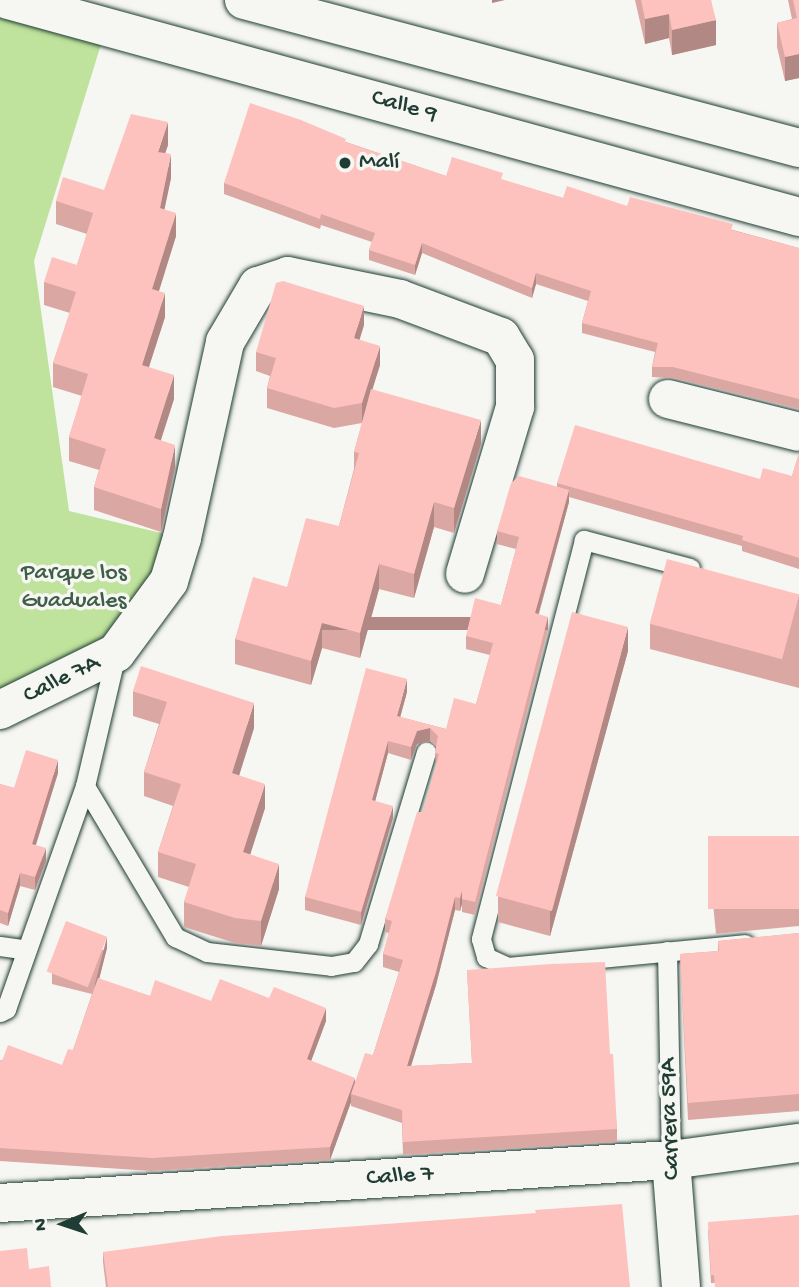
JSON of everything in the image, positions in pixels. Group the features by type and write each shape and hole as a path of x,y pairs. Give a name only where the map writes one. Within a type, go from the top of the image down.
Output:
{"street":[{"name":"Calle 9","path":"8,0 799,217"},
{"path":"244,0 799,148"},
{"name":"Calle 7A","path":"0,710 116,653 169,581 182,538 225,342 258,286 288,276 400,299 501,337 515,360 515,407 465,574"},
{"path":"668,398 799,432"},
{"name":"Calle 7","path":"0,1203 671,1160 799,1143"},
{"name":"Carrera 59A","path":"671,1160 681,1287"}],"lane":[{"path":"705,572 584,540 481,939 486,957 507,967 759,942"},
{"path":"0,1012 6,1009 85,786 116,653"},
{"path":"85,786 175,937 207,952 331,966 354,962 368,944 426,752"},
{"path":"0,946 27,950"},
{"name":"Carrera 59A","path":"667,951 671,1160"}],"green space":[{"name":"Parque los Guaduales","path":"0,0 107,25 34,261 69,511 182,538 116,653 0,710"}],"building":[{"path":"641,0 711,0 716,20 672,30 669,14 645,19"},
{"path":"793,0 799,0 799,54 785,57 777,23 797,18"},
{"path":"250,103 301,120 346,139 345,142 446,176 452,157 503,173 501,179 563,198 567,186 627,206 630,197 733,224 731,230 799,248 799,399 673,367 652,367 658,343 582,323 591,291 536,273 532,288 422,243 415,265 369,250 375,233 321,214 320,219 224,183"},
{"path":"131,114 168,122 158,152 171,154 160,208 176,213 152,289 165,293 142,365 174,375 154,438 175,445 161,509 94,487 106,449 69,437 88,374 53,363 76,292 44,282 52,257 77,265 93,213 56,201 63,177 104,190"},
{"path":"283,281 364,306 354,338 380,346 362,403 334,408 267,388 276,358 256,352 276,283"},
{"path":"371,389 481,420 454,508 434,502 414,574 379,564 360,633 322,623 311,661 235,639 253,577 287,587 306,518 339,526 359,453 354,452"},
{"path":"575,425 760,479 763,468 792,476 799,453 799,558 742,540 743,536 557,483"},
{"path":"519,476 569,490 535,613 548,617 475,902 462,899 462,891 460,898 455,897 436,972 407,1066 472,1063 467,970 605,962 617,1129 403,1142 402,1110 351,1094 365,1053 373,1055 403,960 383,954 392,921 385,919 417,812 423,812 439,754 435,753 438,736 430,728 417,731 411,747 388,741 372,800 393,806 361,912 305,897 366,668 407,679 397,716 446,729 454,698 476,704 493,643 466,636 475,598 501,605 519,537 497,531 511,483"},
{"path":"667,559 799,594 782,659 650,624"},
{"path":"572,612 628,627 552,911 496,896"},
{"path":"141,666 254,703 232,773 265,784 243,852 279,864 261,921 235,918 184,902 196,864 158,852 181,784 144,772 167,702 133,691"},
{"path":"26,750 58,760 32,844 46,848 35,877 20,873 8,913 0,910 0,784 14,788"},
{"path":"708,836 799,836 799,909 708,909"},
{"path":"66,921 107,937 88,987 47,971"},
{"path":"799,933 799,1094 688,1103 680,954 719,951 718,941"},
{"path":"98,978 150,996 155,980 211,1001 220,979 269,998 274,987 326,1008 307,1059 355,1078 330,1147 152,1158 0,1148 0,1060 2,1061 8,1045 62,1065 68,1049 73,1050"},
{"path":"622,1204 630,1287 108,1287 103,1252 222,1236 536,1213 535,1210"},
{"path":"799,1215 799,1287 715,1287 714,1275 711,1275 708,1222"},
{"path":"27,1248 29,1269 49,1266 51,1287 0,1287 0,1251"}],"place":[{"name":"Malí","path":"345,163"}]}
